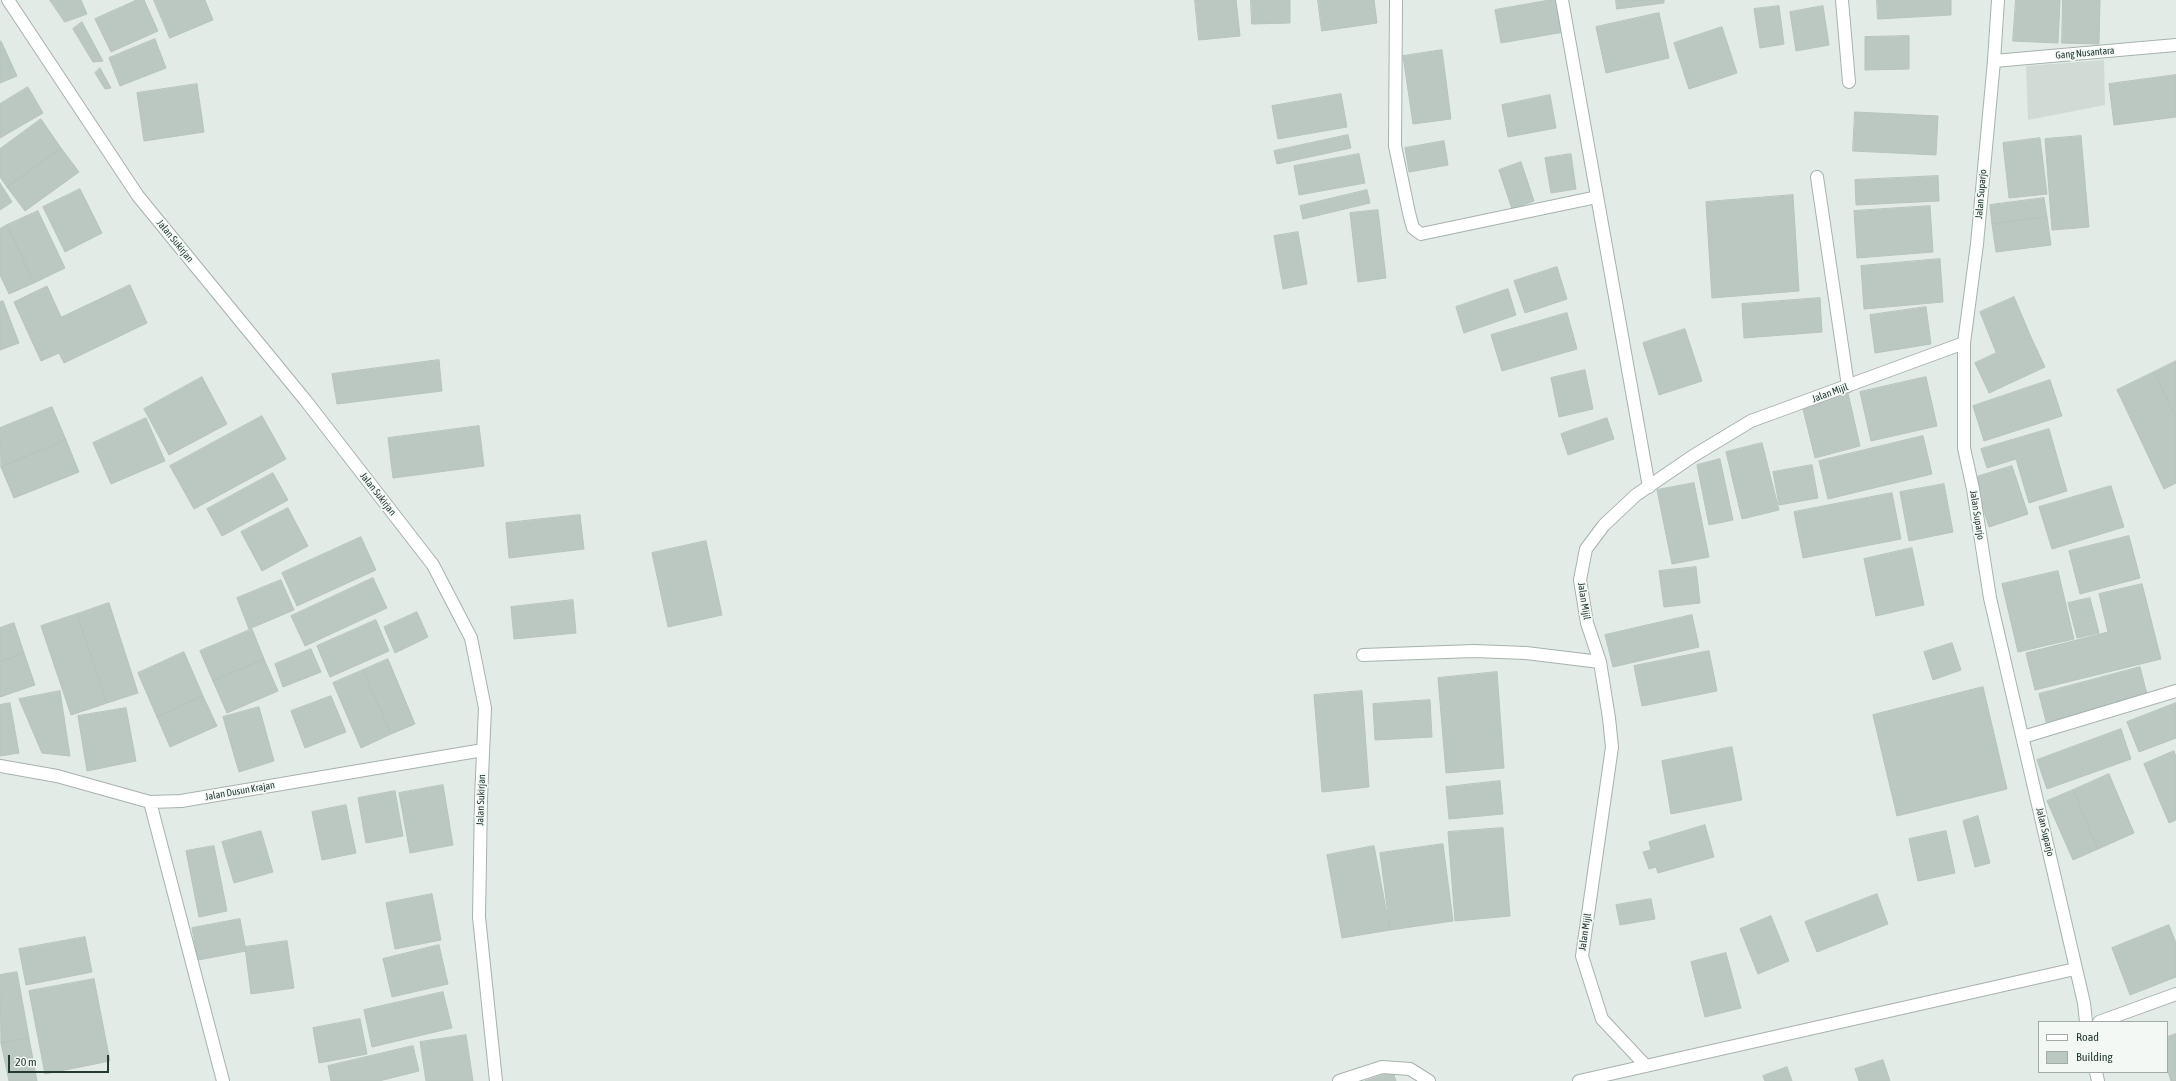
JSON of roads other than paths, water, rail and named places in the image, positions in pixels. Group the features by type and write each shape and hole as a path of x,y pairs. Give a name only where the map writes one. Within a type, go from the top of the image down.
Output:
{"street":[{"name":"Jalan Sukirjan","path":"8,0 138,196 306,401 433,566 471,638 485,708 479,917 496,1081"},
{"path":"1396,0 1395,146 1403,188 1414,228 1421,234 1597,196"},
{"path":"1562,0 1649,487"},
{"path":"1842,0 1849,82"},
{"name":"Jalan Suparjo","path":"1998,0 1994,61 1977,244 1964,343 1964,448 1973,489 1990,598 2076,969 2086,1021"},
{"name":"Gang Nusantara","path":"1994,61 2176,45"},
{"path":"1817,177 1848,386"},
{"name":"Jalan Mijil","path":"1646,1066 1602,1019 1582,956 1612,747 1600,662 1587,623 1580,580 1586,549 1604,525 1636,495 1693,456 1751,421 1964,343"},
{"path":"1363,655 1474,650 1526,653 1600,662"},
{"path":"2023,737 2176,691"},
{"name":"Jalan Dusun Krajan","path":"0,766 57,776 150,802 181,801 483,750"},
{"path":"150,802 223,1081"},
{"path":"1579,1081 2076,969"},
{"path":"2102,1021 2176,994"},
{"path":"1339,1081 1382,1067 1410,1069 1429,1081"}]}
